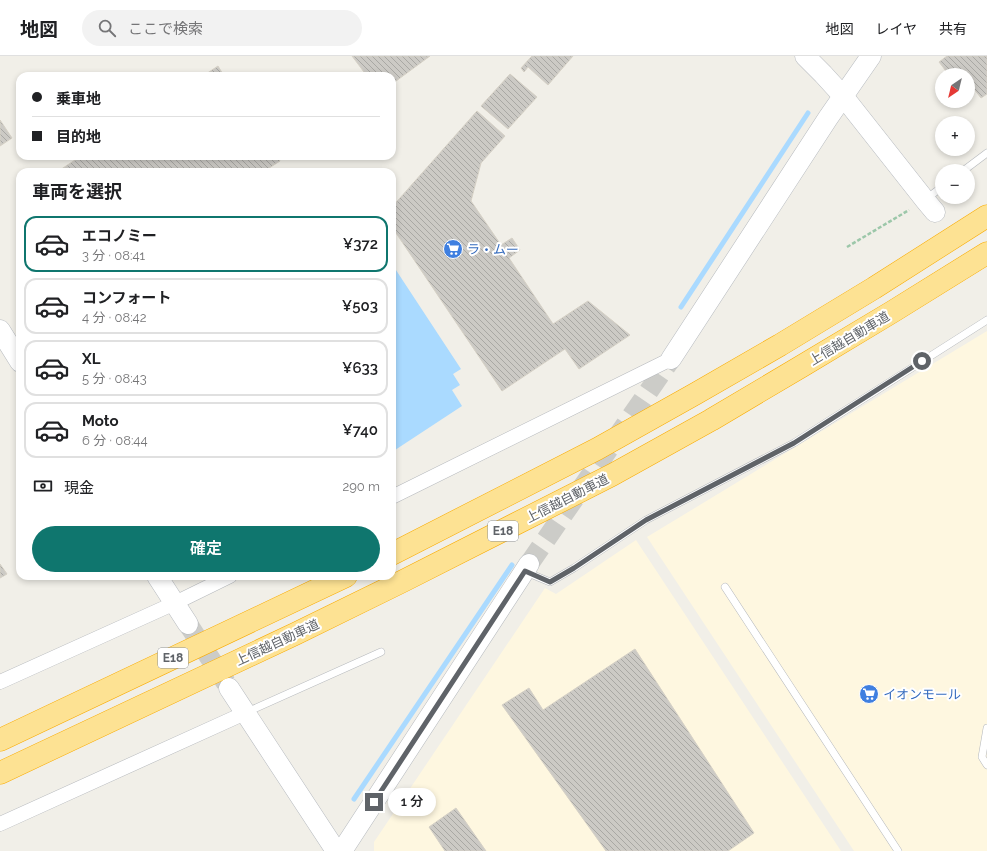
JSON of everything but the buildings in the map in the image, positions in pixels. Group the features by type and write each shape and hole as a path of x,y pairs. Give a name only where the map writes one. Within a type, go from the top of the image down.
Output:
{"highway":[{"name":"E18","path":"396,552 597,449 695,394 780,345 987,216"},
{"name":"上信越自動車道","path":"0,773 335,615 612,474 711,420 796,370 987,253"},
{"name":"E18","path":"0,740 338,580"}],"street":[{"path":"804,56 843,96 930,206"},
{"path":"396,494 671,359 843,96 871,56"},
{"path":"0,330 16,356"},
{"path":"342,851 527,568"},
{"path":"160,580 188,624"},
{"path":"0,682 175,603 222,580"},
{"path":"229,688 336,851"},
{"path":"0,824 245,713"}],"lane":[{"path":"972,164 987,153"},
{"path":"930,206 935,198"},
{"path":"527,568 550,582 574,568 646,520 794,443 987,320"},
{"path":"725,587 898,851"},
{"path":"245,713 381,652"},
{"path":"987,728 982,757 987,765"}],"path":[{"path":"847,247 930,206"}],"shaded area":[{"name":"イオンモール","path":"987,331 987,851 854,851 647,537"},
{"path":"636,540 841,851 374,851 374,842 545,588 556,594"}],"water":[{"path":"396,270 461,369 453,374 460,385 452,390 462,406 396,449"}],"waterway":[{"path":"681,307 808,113"},
{"path":"354,799 512,565"}],"tunnel":[{"path":"529,564 671,359"},
{"path":"188,624 226,683"}],"place":[{"name":"ラ・ムー","path":"453,249"},
{"name":"イオンモール","path":"869,694"}],"route":[{"path":"374,802 525,571 550,582 574,568 646,520 794,443 922,361"}]}
